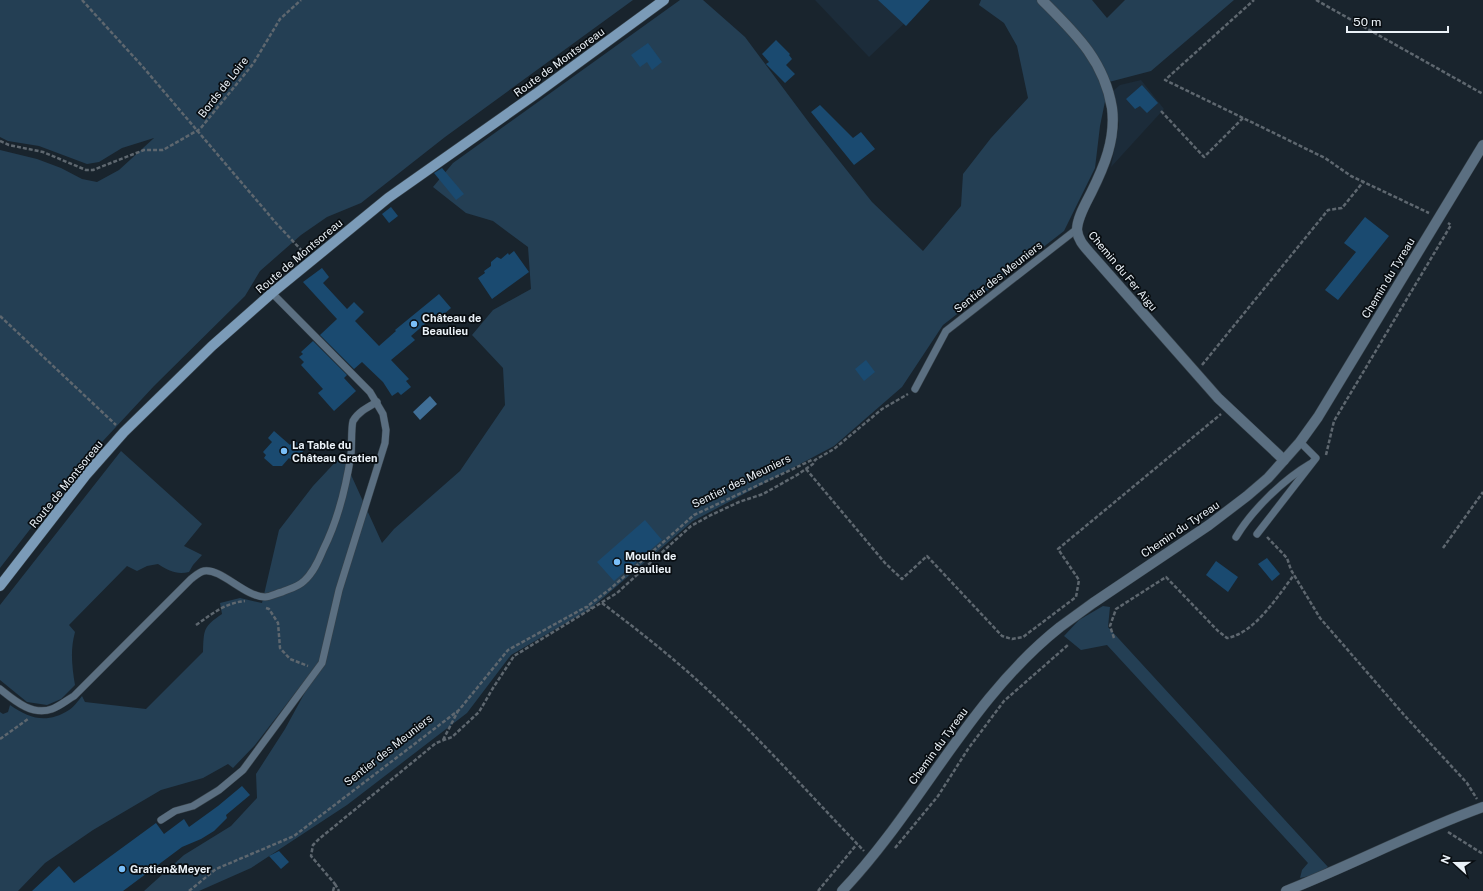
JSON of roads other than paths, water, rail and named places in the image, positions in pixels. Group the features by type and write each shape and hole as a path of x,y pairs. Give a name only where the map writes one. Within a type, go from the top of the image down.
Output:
{"main road":[{"name":"Route de Montsoreau","path":"0,586 86,475 124,432 212,346 272,293 388,198 538,93 664,0"}],"street":[{"name":"Chemin du Fer Aigu","path":"1042,0 1088,49 1105,83 1112,108 1112,134 1106,162 1084,207 1077,229 1079,239 1195,373 1229,408 1284,460"},
{"name":"Chemin du Tyreau","path":"842,891 871,859 976,713 1021,660 1065,623 1228,511 1268,478 1300,442 1318,417 1483,145"},
{"path":"1286,891 1319,878 1437,824 1483,807"}],"lane":[{"name":"Sentier des Meuniers","path":"915,389 946,331 1077,229"},
{"path":"161,820 175,812 193,806 219,790 243,770 322,663 338,590 385,443 386,430 383,414 370,392 352,372 272,293"},
{"path":"0,689 23,705 38,711 53,709 74,696 191,579 199,573 205,571 214,572 252,594 265,597 291,589 303,582 312,572 317,563 330,536 341,507 352,450 353,422 364,409 376,402"},
{"path":"1261,534 1316,458 1300,442"},
{"path":"1236,537 1243,525 1269,498 1296,472 1313,462"}],"place":[{"name":"Château de Beaulieu","path":"414,324"},
{"name":"La Table du Château Gratien","path":"284,451"},
{"name":"Moulin de Beaulieu","path":"617,562"},
{"name":"Gratien&Meyer","path":"122,869"}]}
